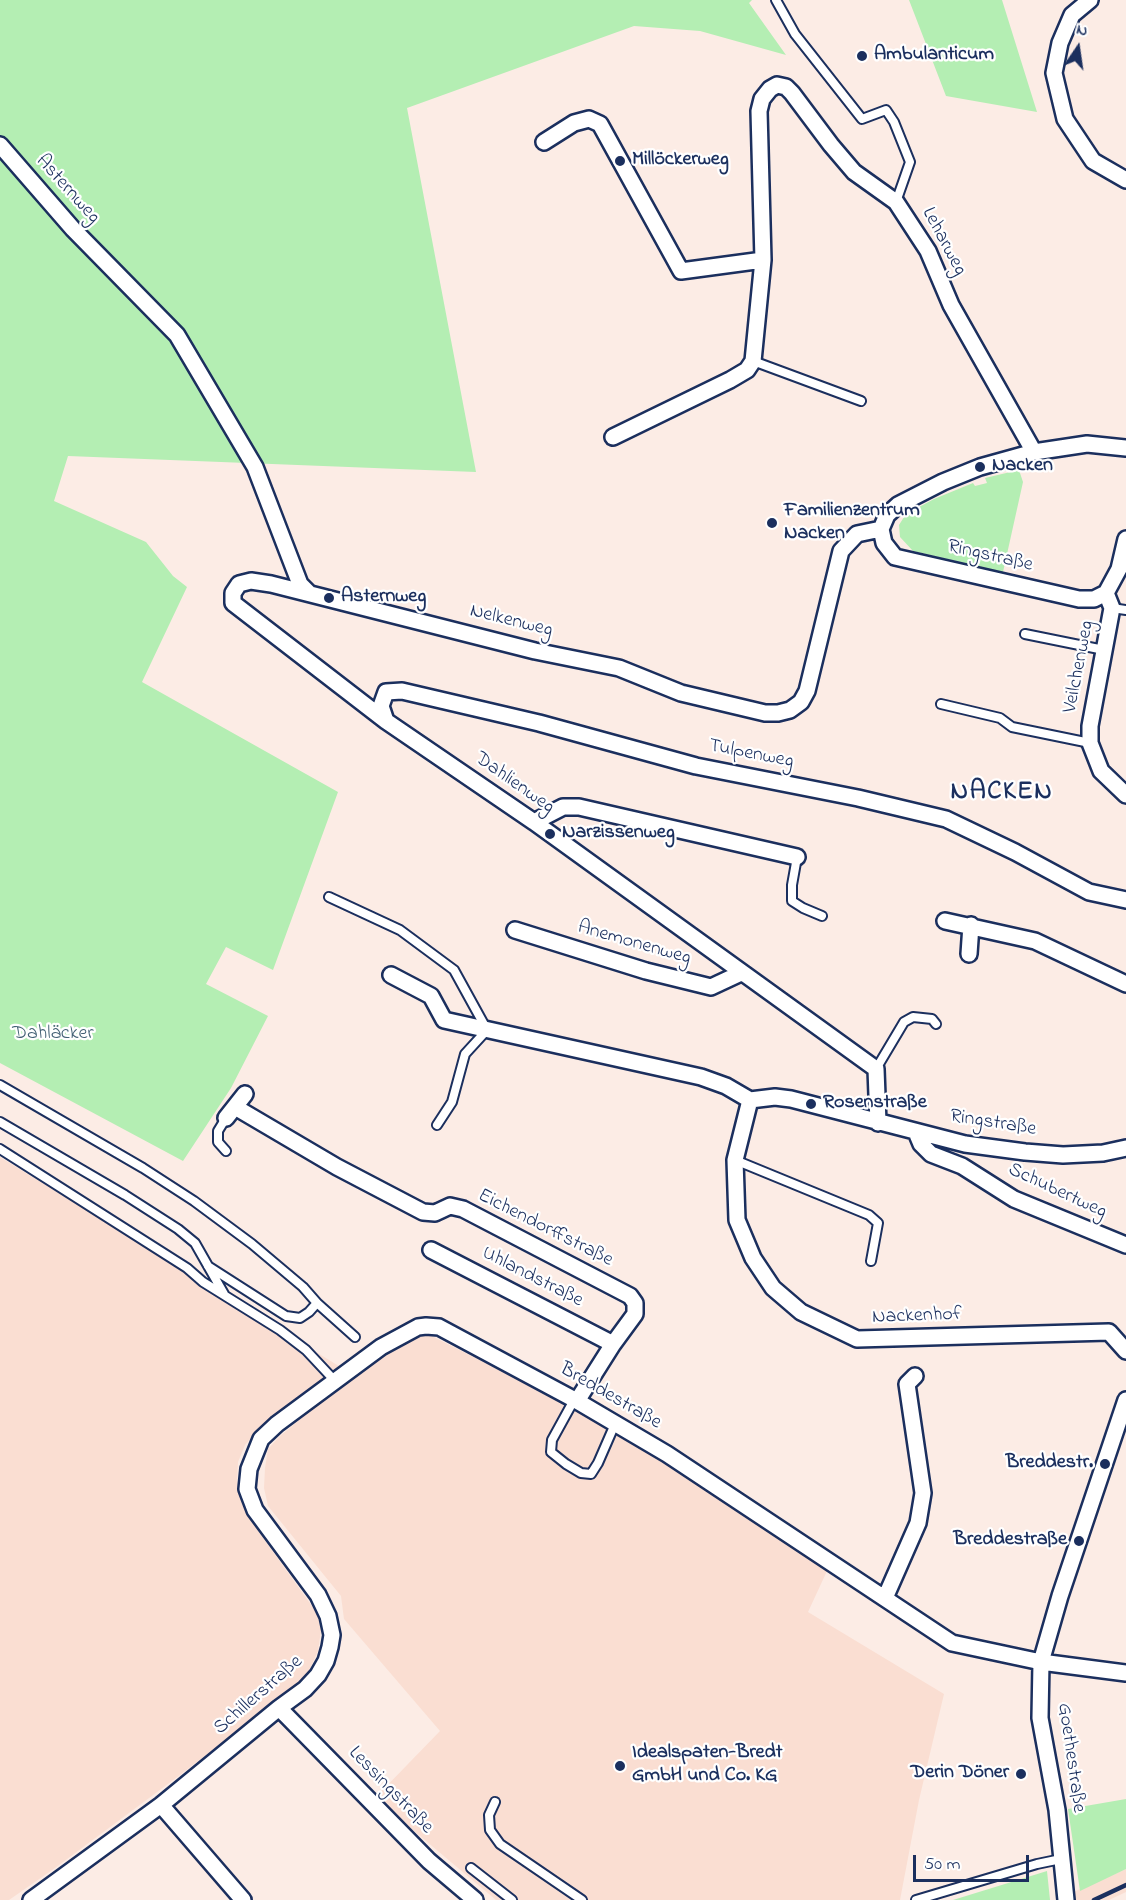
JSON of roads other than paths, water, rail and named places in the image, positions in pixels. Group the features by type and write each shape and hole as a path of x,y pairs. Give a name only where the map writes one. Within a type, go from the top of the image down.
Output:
{"street":[{"path":"1090,0 1072,15 1060,43 1054,73 1065,119 1093,161 1126,180"},
{"name":"Leharweg","path":"763,260 759,111 762,99 770,89 777,85 786,87 792,93 854,172 896,202 928,251 951,305 1034,452"},
{"path":"544,142 574,123 589,119 600,124 681,271 763,260 753,361 747,370 613,437"},
{"name":"Asternweg","path":"0,146 73,229 177,335 255,467 300,584 309,593"},
{"path":"881,529 887,515 892,510 921,492 980,467 1034,452 1087,444 1126,448"},
{"name":"Nelkenweg","path":"233,603 233,593 239,584 251,581 271,584 535,651 619,668 681,693 765,713 778,713 790,710 801,702 807,691 841,551 857,534 881,529"},
{"name":"Ringstraße","path":"881,529 884,543 894,557 1079,599 1094,599 1106,593"},
{"path":"1106,593 1122,569 1126,539"},
{"name":"Veilchenweg","path":"1106,593 1119,609 1104,650 1090,726 1090,743 1101,771 1126,795"},
{"name":"Dahlienweg","path":"233,603 386,721 534,822 876,1068"},
{"name":"Tulpenweg","path":"386,721 381,706 386,692 402,691 539,723 696,766 858,798 946,819 1015,852 1089,892 1126,900"},
{"path":"534,822 563,807 579,807 797,857"},
{"path":"945,921 1035,941 1126,984"},
{"path":"969,954 971,926"},
{"name":"Anemonenweg","path":"515,930 646,971 711,987 741,973"},
{"path":"392,975 431,996 444,1020 701,1077 726,1086 750,1100"},
{"path":"876,1068 878,1123"},
{"path":"231,1112 245,1094"},
{"name":"Ringstraße","path":"750,1100 776,1097 791,1099 965,1144 1025,1152 1063,1155 1103,1153 1126,1148"},
{"name":"Nackenhof","path":"750,1100 735,1160 737,1220 753,1258 773,1288 801,1312 856,1340 1109,1332 1126,1349"},
{"name":"Eichendorffstraße","path":"231,1112 423,1212 435,1213 450,1206 463,1209 630,1296 635,1303 635,1314 575,1401"},
{"name":"Schubertweg","path":"916,1132 921,1144 931,1154 962,1166 1014,1199 1126,1245"},
{"name":"Uhlandstraße","path":"432,1250 613,1344"},
{"name":"Breddestraße","path":"361,1363 400,1335 418,1327 438,1327 667,1454 952,1643 1041,1662 1126,1673"},
{"name":"Schillerstraße","path":"31,1900 161,1805 305,1689 318,1675 326,1661 332,1635 328,1616 318,1595 255,1510 247,1489 249,1469 261,1439 277,1424 361,1363"},
{"path":"885,1598 918,1523 923,1493 908,1384 915,1376"},
{"name":"Goethestraße","path":"1066,1900 1057,1810 1040,1718 1041,1662 1060,1596 1126,1400"},
{"name":"Lessingstraße","path":"279,1708 429,1861 475,1900"},
{"path":"161,1805 243,1900"}],"lane":[{"path":"777,0 795,33 862,118 886,110 894,122 910,162 896,202"},
{"path":"753,361 861,401"},
{"path":"1025,634 1104,650"},
{"path":"941,704 1000,718 1012,727 1090,743"},
{"path":"797,857 792,885 792,901 822,916"},
{"path":"328,897 400,930 454,970 487,1029 465,1054 452,1102 437,1125"},
{"path":"876,1068 904,1022 913,1017 932,1019 936,1024"},
{"path":"0,1085 118,1153 194,1201 303,1287 317,1303 355,1337"},
{"path":"226,1151 218,1142 218,1131 231,1112"},
{"path":"0,1122 126,1195 178,1229 195,1243 225,1295"},
{"path":"0,1149 280,1330 306,1350 335,1381"},
{"path":"735,1160 869,1215 878,1223 871,1261"},
{"path":"208,1266 286,1316 300,1318 317,1303"},
{"path":"575,1401 552,1440 551,1452 581,1473 591,1474 615,1424"},
{"path":"495,1802 489,1815 490,1830 500,1844 582,1900"},
{"path":"916,1900 1061,1859"},
{"path":"471,1868 512,1900"}],"railway":[{"path":"1094,1900 1126,1885"}],"place":[{"name":"Ambulanticum","path":"862,56"},
{"name":"Millöckerweg","path":"620,161"},
{"name":"Nacken","path":"980,467"},
{"name":"Familienzentrum Nacken","path":"772,523"},
{"name":"Asternweg","path":"329,598"},
{"name":"Narzissenweg","path":"550,834"},
{"name":"Rosenstraße","path":"811,1104"},
{"name":"Breddestr.","path":"1105,1464"},
{"name":"Breddestraße","path":"1079,1541"},
{"name":"Idealspaten-Bredt GmbH und Co. KG","path":"620,1766"},
{"name":"Derin Döner","path":"1021,1774"}],"district":[{"name":"NACKEN","path":"1002,794"}],"park label":[{"name":"Dahläcker","path":"53,1035"}]}
